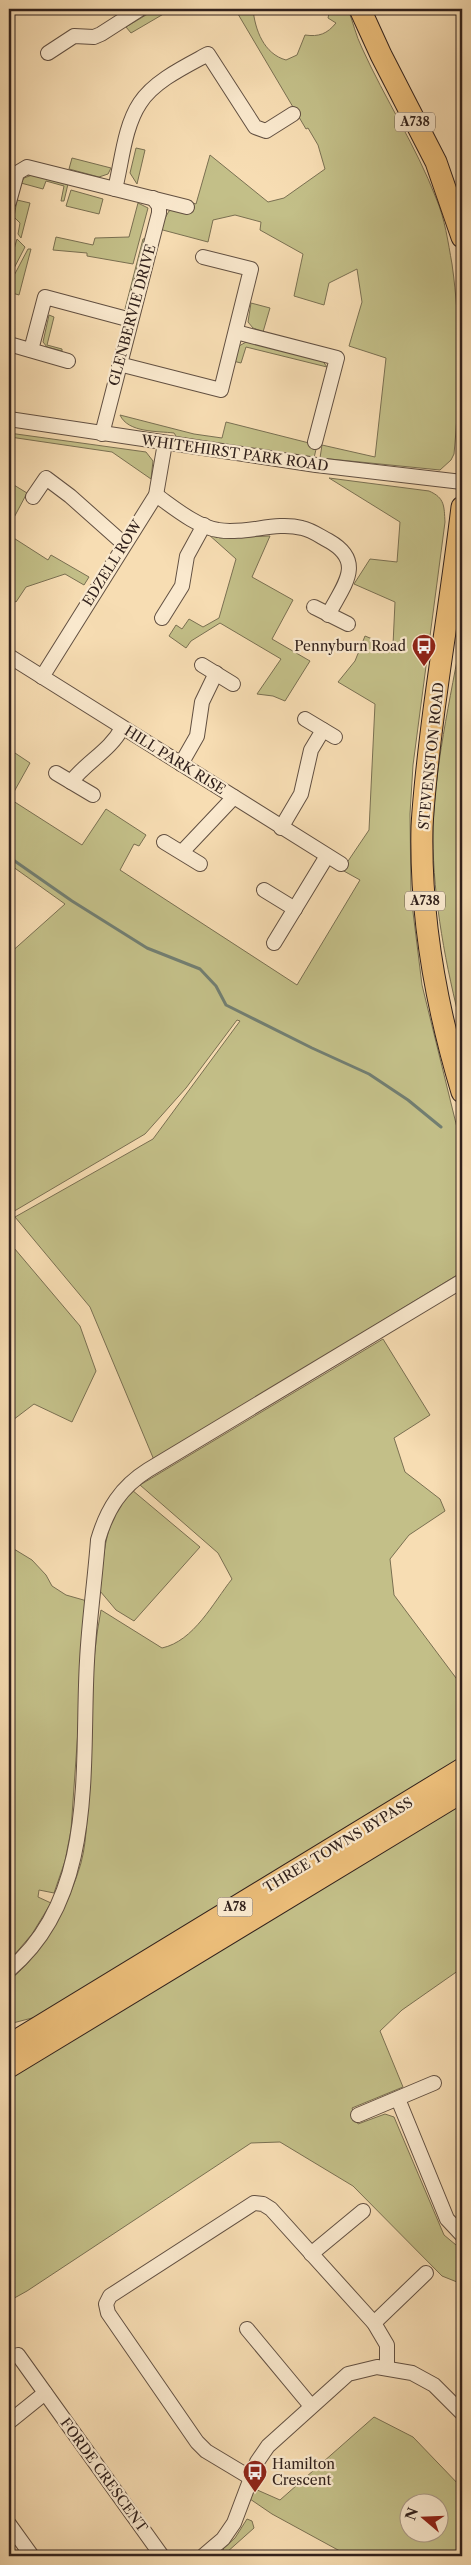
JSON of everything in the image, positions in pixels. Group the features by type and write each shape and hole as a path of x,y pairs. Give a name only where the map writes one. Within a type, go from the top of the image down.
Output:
{"highway":[{"name":"A738","path":"360,9 381,55 436,162 462,237"},
{"name":"STEVENSTON ROAD","path":"462,507 458,573 427,766 422,827 423,883 429,949 435,984 462,1092"},
{"name":"THREE TOWNS BYPASS","path":"9,2045 462,1769"},
{"name":"THREE TOWNS BYPASS","path":"9,2067 462,1792"}],"street":[{"path":"48,54 74,36 94,37 101,34 140,9"},
{"path":"115,188 131,122 141,101 178,71 208,54 255,127 266,131 293,114"},
{"path":"9,202 17,173 27,167 186,207"},
{"name":"GLENBERVIE DRIVE","path":"102,434 159,213 159,206 153,198"},
{"path":"119,364 220,390 251,269 203,256"},
{"path":"31,350 45,297 130,320"},
{"path":"236,332 337,358 315,442"},
{"path":"9,344 68,361"},
{"name":"WHITEHIRST PARK ROAD","path":"9,419 316,465 462,482"},
{"name":"EDZELL ROW","path":"42,677 156,495 165,443"},
{"path":"34,497 46,478 70,496 124,544"},
{"path":"156,495 204,526 224,531 296,526 312,532 339,547 349,559 350,568 328,615"},
{"path":"162,618 182,586 187,556 204,526"},
{"path":"314,607 348,624"},
{"name":"HILL PARK RISE","path":"9,656 341,864"},
{"path":"202,665 232,684"},
{"path":"181,764 197,736 202,702 216,673"},
{"path":"281,828 301,794 311,750 329,733 305,719"},
{"path":"71,782 77,774 108,747 122,728"},
{"path":"56,773 93,795"},
{"path":"182,852 234,797"},
{"path":"164,842 200,864"},
{"path":"274,943 327,856"},
{"path":"264,890 295,909"},
{"path":"9,1970 38,1939 53,1915 73,1862 82,1788 87,1659 98,1540 103,1522 116,1497 127,1485 148,1470 462,1281"},
{"path":"358,2115 434,2083"},
{"path":"398,2099 448,2219 462,2235"},
{"path":"251,2478 206,2451 197,2442 108,2313 106,2304 110,2296 254,2203 267,2206 374,2323 387,2345 387,2366"},
{"path":"311,2254 363,2211"},
{"path":"374,2323 426,2273"},
{"path":"247,2329 311,2406"},
{"name":"FORDE CRESCENT","path":"18,2355 162,2556"},
{"path":"203,2556 223,2539 234,2523 257,2462 268,2446 348,2374 368,2368 387,2366 419,2376 434,2385 462,2413"},
{"path":"9,2422 45,2393"},
{"path":"9,2524 32,2556"}],"shaded area":[{"path":"156,9 172,9 131,33 126,27"},
{"path":"235,9 253,9 256,25 266,47 278,57 286,60 297,55 305,35 314,36 322,34 336,23 328,18 330,9 348,9 362,48 428,179 439,206 448,239 455,288 458,335 458,383 454,454 451,460 440,470 320,458 322,445 375,457 386,358 349,346 362,302 357,269 329,283 324,305 294,296 303,254 260,230 261,222 235,215 213,220 208,242 159,229 169,211 190,202 196,204 210,155 268,202 284,198 325,169 318,145 308,128 306,129"},
{"path":"136,148 145,150 137,184 130,173"},
{"path":"72,158 111,168 108,174 99,177 69,169"},
{"path":"32,175 68,184 64,201 61,201 64,186 46,181 43,189 21,183 24,178"},
{"path":"71,190 103,199 99,214 66,206"},
{"path":"17,200 30,203 21,238 18,234 20,223 14,217"},
{"path":"138,203 148,208 133,264 87,256 87,253 53,250 56,237 93,245 95,238 129,237"},
{"path":"147,238 129,305 125,309 143,239"},
{"path":"17,239 25,247 10,276 9,266"},
{"path":"28,249 31,249 19,295 9,292 9,285"},
{"path":"251,303 270,308 263,332 253,328 248,322"},
{"path":"49,315 54,317 47,345 62,349 62,351 47,347 43,342"},
{"path":"248,341 322,360 327,367 246,347 241,363 233,361 239,346"},
{"path":"120,415 194,434 222,438 226,422 317,445 314,458 178,439 174,433 136,428 124,421"},
{"path":"9,433 146,452 153,461 151,479 112,452 10,437 9,439"},
{"path":"329,478 429,491 441,500 444,507 445,522 413,765 410,814 411,896 422,985 462,1148 462,1272 154,1460 90,1307 15,1217 153,1139 240,1021 237,1020 186,1088 145,1134 11,1213 9,1210 9,954 65,904 9,864 9,749 30,763 10,799 82,845 106,809 146,835 139,846 134,844 120,870 297,985 360,880 342,870 369,830 375,704 338,682 355,661 365,636 392,647 393,645 395,602 354,584 370,559 397,562 400,522"},
{"path":"9,482 27,493 9,527"},
{"path":"208,534 220,538 270,536 252,577 293,600 272,639 310,661 285,701 273,696 257,694 281,659 220,623 191,641 186,648 169,636 176,625 182,629 189,619 203,627 219,618 236,559"},
{"path":"9,535 48,560 51,555 89,577 84,585 65,574 26,587 16,602 9,598 9,554 12,549 9,546"},
{"path":"462,633 462,1030 438,909 433,836 439,761"},
{"path":"9,1242 80,1326 96,1371 72,1422 34,1404 9,1423"},
{"path":"383,1339 430,1415 394,1438 405,1472 440,1499 445,1511 409,1535 390,1559 394,1595 462,1686 462,1759 36,2017 9,2024 9,1981 44,1943 62,1912 81,1863 87,1821 93,1673 101,1610 162,1648 184,1638 202,1620 232,1579 218,1553 140,1485"},
{"path":"132,1490 200,1547 134,1621 116,1610 100,1591 107,1537 116,1512"},
{"path":"9,1546 32,1560 46,1575 52,1586 66,1595 87,1601 71,1830 65,1861 54,1893 39,1890 38,1897 51,1903 32,1934 9,1961"},
{"path":"462,1804 462,1968 402,2010 380,2031 403,2087 352,2108 358,2124 385,2114 394,2117 444,2235 462,2250 462,2284 442,2276 353,2186 280,2142 251,2143 9,2301 9,2079"},
{"path":"374,2417 413,2437 462,2488 462,2556 349,2556 272,2514 250,2499 255,2489 280,2500"},
{"path":"247,2519 252,2521 254,2528 226,2553 223,2549 235,2538"}],"waterway":[{"path":"9,857 72,901 147,948 200,969 216,986 226,1005 369,1074 408,1100 441,1127"}],"place":[{"name":"Pennyburn Road","path":"424,667"},
{"name":"Hamilton Crescent","path":"255,2493"}]}
